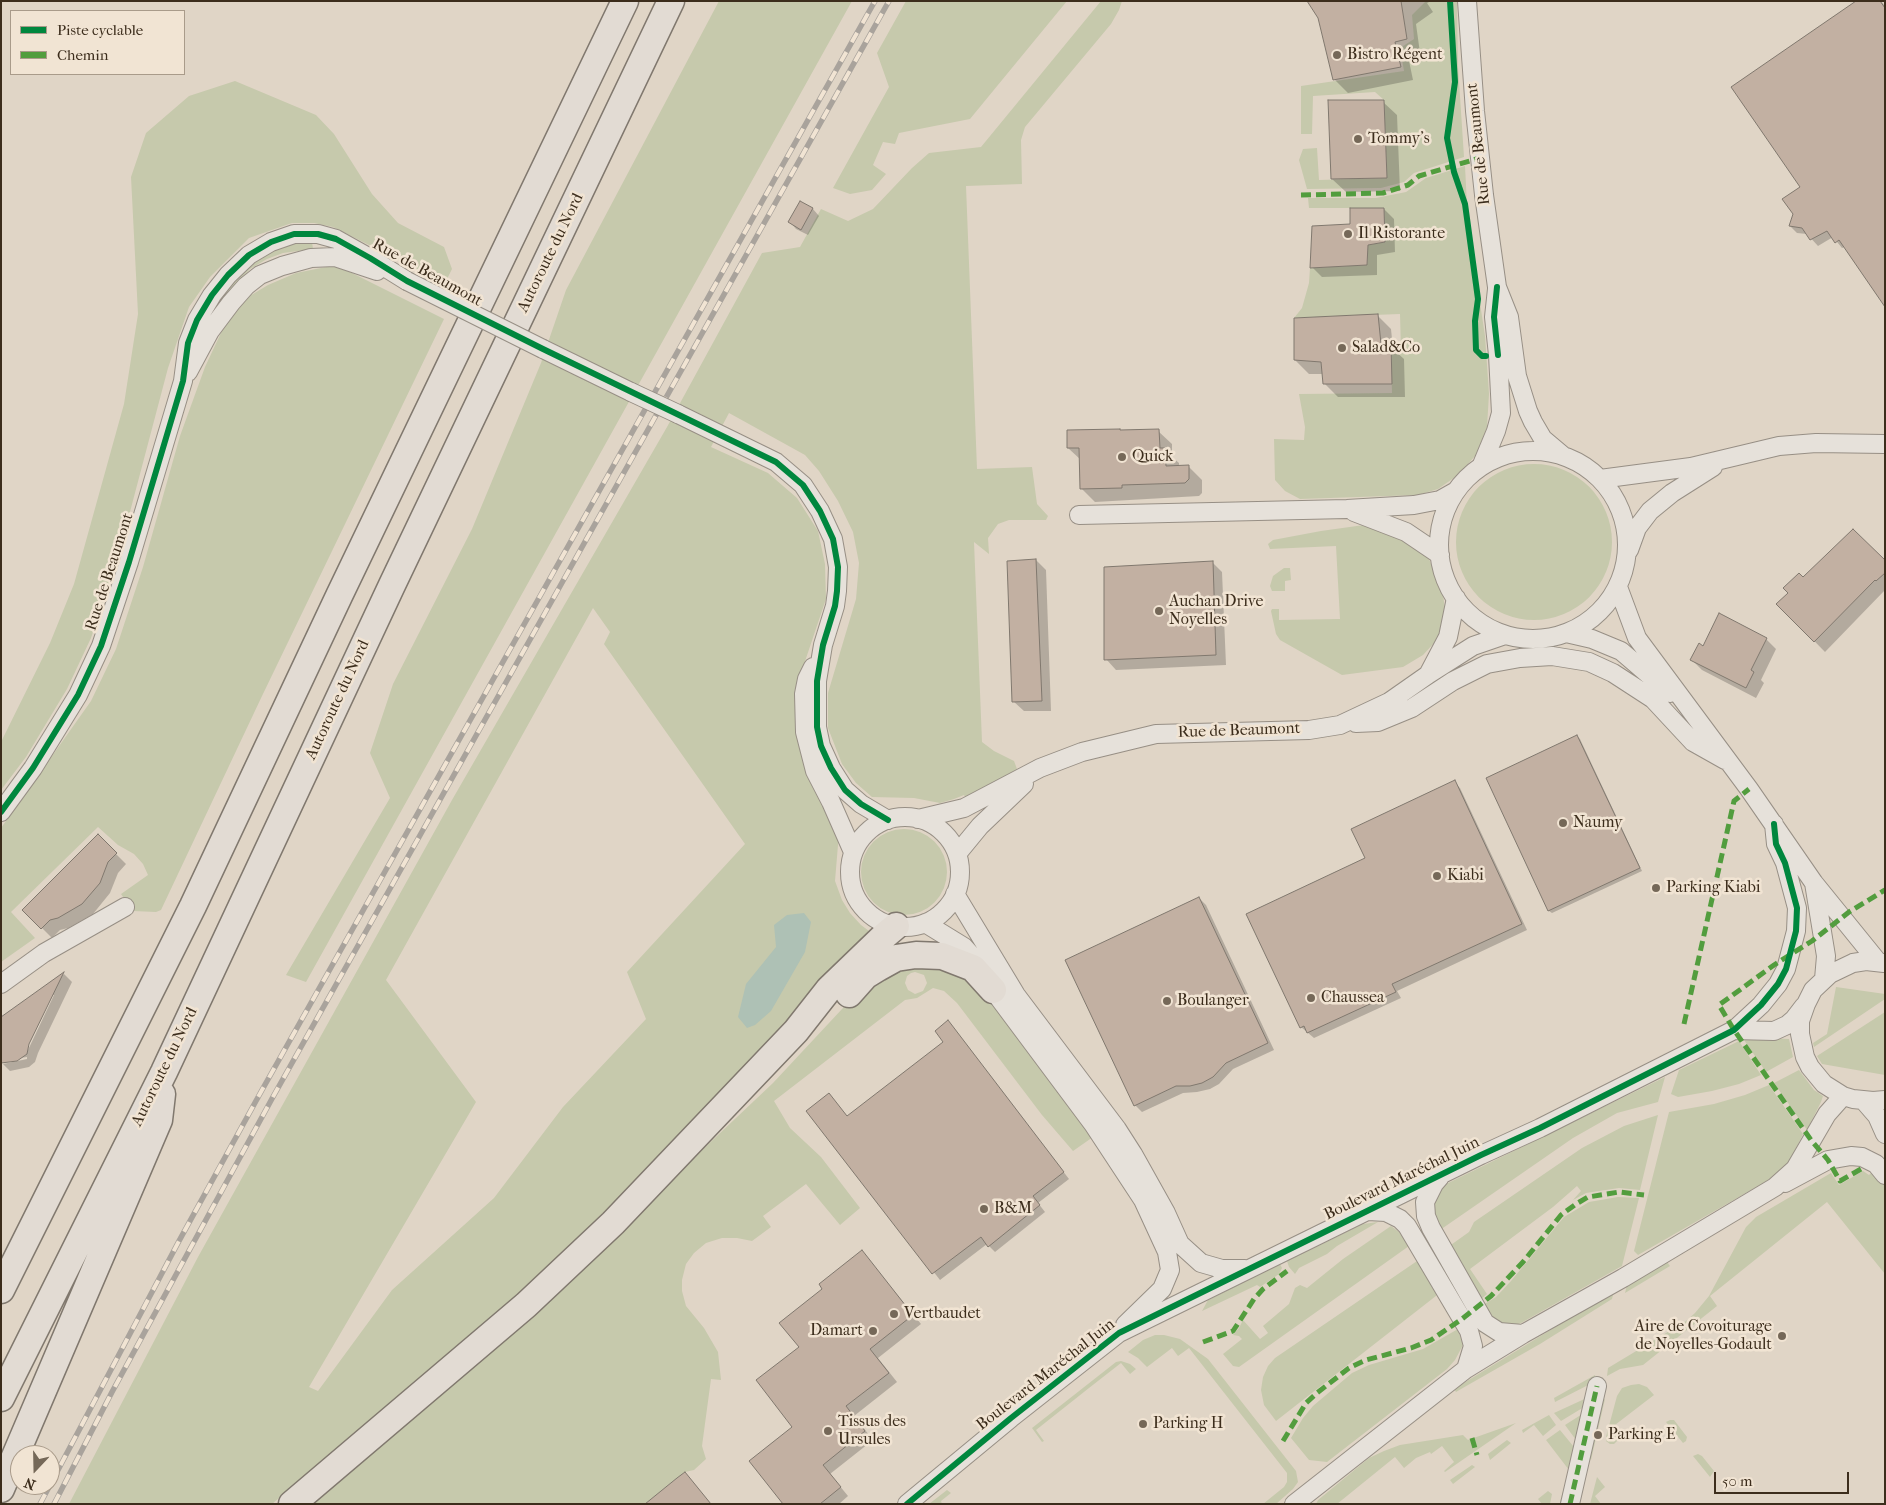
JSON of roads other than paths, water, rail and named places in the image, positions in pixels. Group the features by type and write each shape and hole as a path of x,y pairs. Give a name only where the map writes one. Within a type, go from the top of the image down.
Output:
{"highway":[{"path":"1,1290 193,906 339,596 625,1"},
{"name":"Autoroute du Nord","path":"1,1398 164,1072 392,585 671,1"},
{"path":"292,1504 526,1305 599,1237 796,1031 829,990 896,926"},
{"path":"796,1031 824,1020 865,976 896,958 916,955 942,956 973,968 993,990"},
{"path":"1,1488 159,1120 164,1072"}],"street":[{"name":"Rue de Beaumont","path":"1467,1 1475,111 1497,287 1494,317 1501,413 1496,431 1481,467"},
{"name":"Rue de Beaumont","path":"1,812 33,768 78,695 101,646 129,562 183,381 188,343 197,320 212,295 228,275 249,255 271,242 294,234 318,234 336,239 407,281 776,462 803,485 820,511 833,539 838,567 835,606 824,644 817,681 817,727 831,768 845,790 861,804 888,820"},
{"name":"Rue de Beaumont","path":"183,381 215,324 241,292 260,274 311,258 335,257 407,281"},
{"name":"Rue de Beaumont","path":"1497,287 1509,317 1517,376 1533,422 1543,439 1564,456"},
{"path":"1600,479 1691,467 1779,446 1816,443 1885,444"},
{"path":"1628,552 1626,526 1623,517 1616,500 1600,479 1586,467 1564,456 1543,452 1522,452 1500,457 1481,467 1457,490 1448,505 1442,521 1440,554 1443,570 1456,598 1477,621 1505,635 1536,639 1566,634 1582,626 1597,615 1609,602 1625,570 1628,552 1637,528 1650,511 1672,493 1727,458"},
{"path":"1079,515 1317,510 1414,505 1440,500 1457,490"},
{"path":"1347,509 1406,532 1440,554"},
{"path":"1618,587 1637,638 1694,713 1814,883 1882,962"},
{"name":"Rue de Beaumont","path":"1429,674 1448,637 1456,598"},
{"path":"1566,634 1592,639 1621,651 1694,713"},
{"name":"Rue de Beaumont","path":"918,818 964,808 1040,768 1082,752 1156,734 1309,730 1340,725 1389,702 1473,646 1505,635"},
{"name":"Rue de Beaumont","path":"824,644 807,679 804,694 805,732 815,771 853,852"},
{"path":"1340,725 1378,722 1412,708 1453,682 1487,664 1520,658 1552,656 1589,662 1613,673 1652,699 1693,742 1730,763"},
{"name":"Rue de Beaumont","path":"957,854 980,826 1040,768"},
{"path":"903,817 918,818 942,831 951,842 957,854 960,874 955,894 948,906 937,916 925,923 911,926 896,926 883,922 871,915 858,899 850,880 850,866 853,852 859,842 876,824 903,817"},
{"name":"Boulevard Maréchal Juin","path":"909,1503 1011,1418 1118,1333 1443,1175 1734,1030 1750,1016 1778,984 1786,969 1796,931 1796,908 1785,863 1776,844 1774,824"},
{"path":"1814,883 1826,956 1824,979"},
{"path":"955,894 1016,995 1113,1123 1128,1146 1166,1213 1180,1244 1201,1263 1222,1269 1249,1269"},
{"path":"1,984 44,953 125,907"},
{"path":"925,923 964,947 982,967 993,990 1092,1124 1143,1200 1167,1252 1170,1270 1162,1289 1118,1333"},
{"path":"1882,962 1853,963 1841,967 1824,979 1813,990 1806,1004 1800,1022 1800,1034 1805,1057 1816,1076 1828,1087 1842,1096 1864,1101 1885,1100"},
{"name":"Boulevard Maréchal Juin","path":"1734,1030 1774,1031 1794,1019 1806,1004"},
{"path":"1775,1187 1795,1169 1827,1114 1842,1096"},
{"path":"1864,1101 1877,1116 1885,1134"},
{"path":"1294,1504 1466,1369 1775,1187 1804,1174 1828,1160 1838,1157 1862,1157 1876,1164 1885,1175"},
{"path":"1443,1175 1434,1184 1425,1202 1426,1216 1431,1228 1486,1323 1499,1332 1523,1334"},
{"path":"1367,1211 1386,1212 1400,1219 1407,1226 1469,1331 1473,1346 1466,1369"},
{"path":"1570,1504 1597,1386"}],"railway":[{"path":"40,1504 179,1241 262,1090 875,1"},
{"path":"54,1504 112,1392 274,1095 889,1"}],"place":[{"name":"Bistro Régent","path":"1337,55"},
{"name":"Tommy's","path":"1358,139"},
{"name":"Il Ristorante","path":"1348,234"},
{"name":"Salad&Co","path":"1342,348"},
{"name":"Quick","path":"1122,457"},
{"name":"Auchan Drive Noyelles","path":"1159,611"},
{"name":"Naumy","path":"1563,823"},
{"name":"Kiabi","path":"1437,876"},
{"name":"Parking Kiabi","path":"1656,888"},
{"name":"Chaussea","path":"1311,998"},
{"name":"Boulanger","path":"1167,1001"},
{"name":"B&M","path":"984,1209"},
{"name":"Vertbaudet","path":"894,1314"},
{"name":"Damart","path":"873,1331"},
{"name":"Aire de Covoiturage de Noyelles-Godault","path":"1782,1336"},
{"name":"Parking H","path":"1143,1424"},
{"name":"Tissus des Ursules","path":"828,1431"},
{"name":"Parking E","path":"1598,1435"}]}
